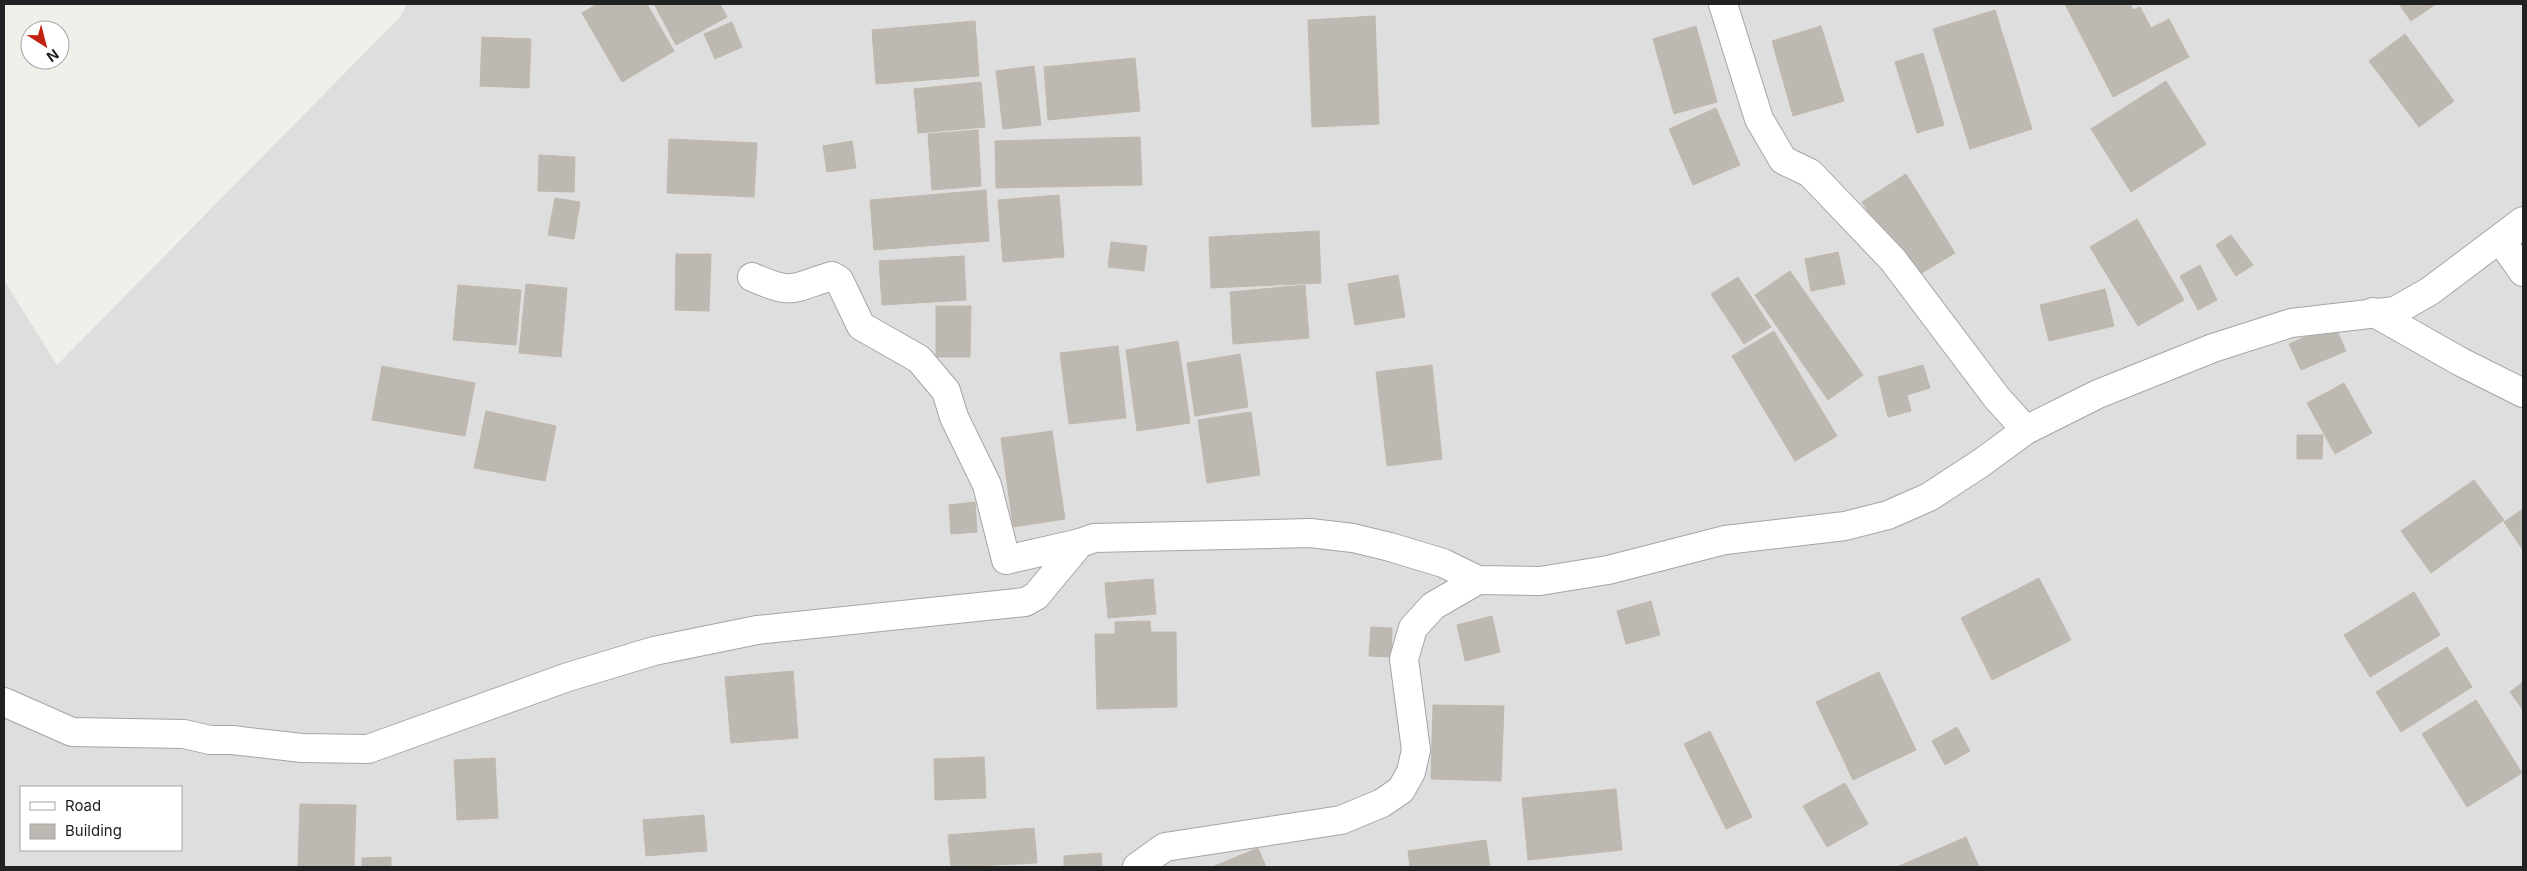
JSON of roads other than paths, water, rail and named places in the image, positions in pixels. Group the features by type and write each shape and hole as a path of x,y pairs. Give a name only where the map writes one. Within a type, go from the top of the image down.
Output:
{"street":[{"path":"1722,4 1760,118 1783,160 1810,173 1893,260 1997,398 2026,430"},
{"path":"2523,222 2502,242 2523,272"},
{"path":"752,277 778,288 796,290 832,276 839,280 861,326 919,360 946,390 954,417 987,485 1006,560 1094,538 1310,533 1353,538 1390,547 1443,563 1478,580 1540,581 1608,570 1725,540 1845,526 1888,515 1929,497 1981,463 2026,430 2098,394 2213,348 2291,323 2395,310 2430,291 2523,222"},
{"path":"2373,312 2461,362 2523,393"},
{"path":"4,702 72,732 184,734 210,740 232,740 302,748 368,749 568,677 654,651 757,630 1025,602 1036,596 1080,542"},
{"path":"1138,867 1165,847 1341,820 1382,803 1401,790 1411,772 1416,750 1404,659 1412,628 1434,606 1478,580"}]}
